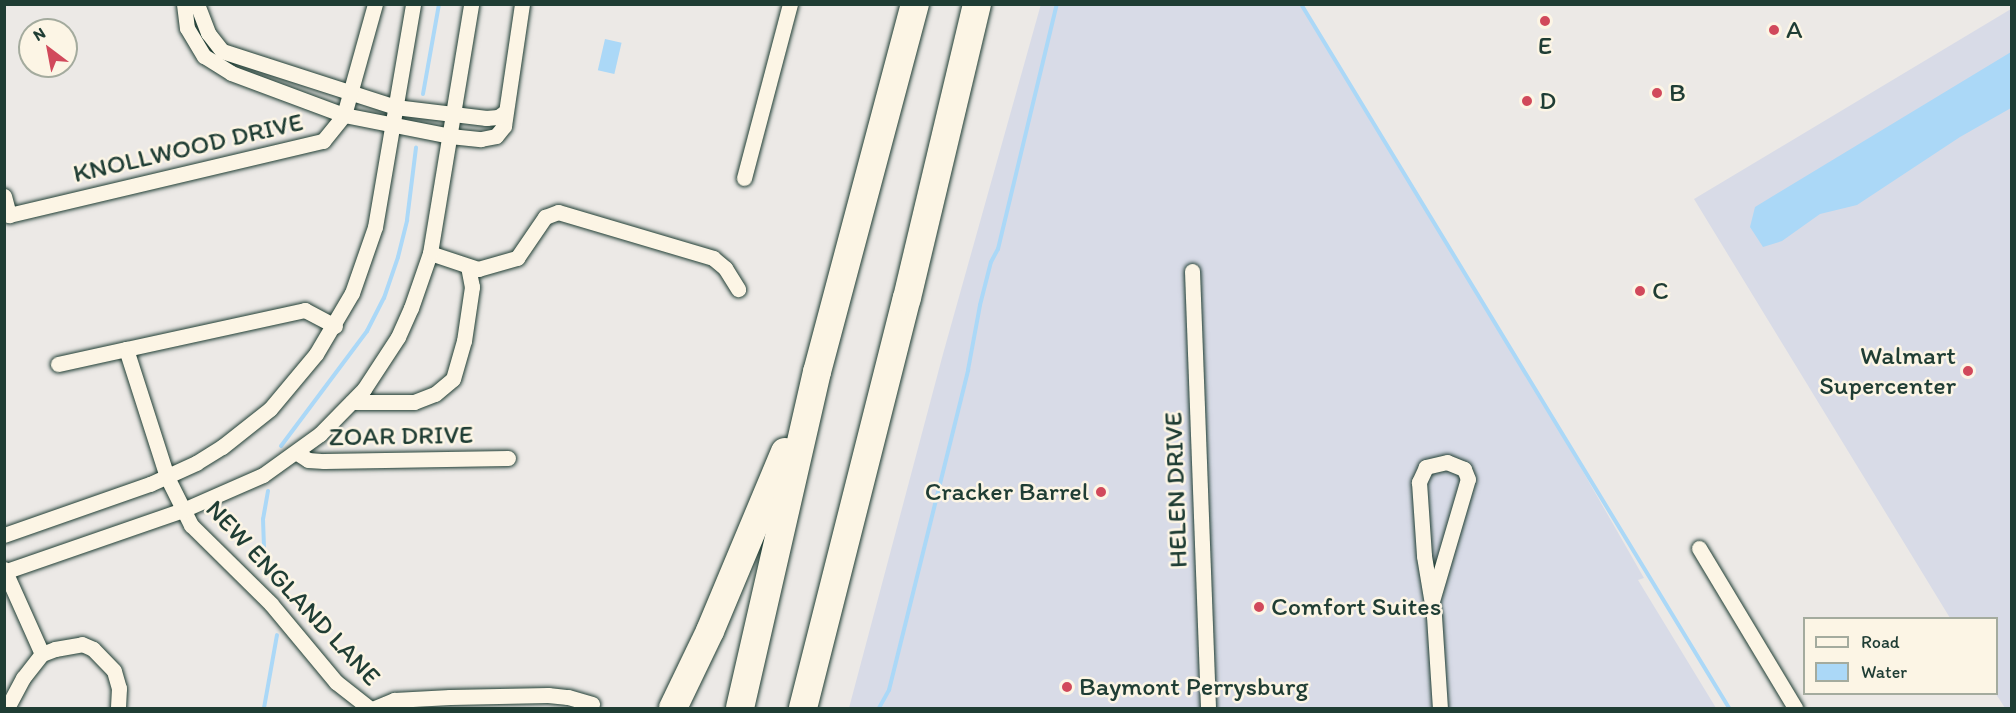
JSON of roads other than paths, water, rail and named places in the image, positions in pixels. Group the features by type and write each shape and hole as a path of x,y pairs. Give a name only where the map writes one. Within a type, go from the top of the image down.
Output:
{"highway":[{"path":"740,708 817,372 915,4"},
{"path":"802,708 907,298 976,4"},
{"path":"674,708 710,631 817,372"},
{"path":"807,708 813,661"}],"street":[{"path":"184,4 187,28 204,56 231,74 344,115 450,136 481,139 496,136 504,126 522,4"},
{"path":"197,4 208,33 222,51 396,107 493,118 505,112"},
{"name":"KNOLLWOOD DRIVE","path":"4,196 9,215 323,141 344,115 375,4"},
{"path":"4,535 167,477 222,447 262,416 292,386 335,326 360,275 375,227 413,4"},
{"path":"42,654 5,571 183,510 236,488 297,453 352,402 382,364 398,337 415,298 430,253 471,4"},
{"path":"744,178 790,4"},
{"path":"430,253 478,269 517,258 545,218 558,212 713,258 725,268 738,289"},
{"path":"352,402 414,402 435,394 453,379 464,341 472,287 468,266"},
{"name":"HELEN DRIVE","path":"1191,271 1208,708"},
{"path":"58,364 304,309 335,326"},
{"name":"NEW ENGLAND LANE","path":"126,349 167,477 197,533 271,604 336,682 369,708"},
{"name":"ZOAR DRIVE","path":"297,453 308,460 324,461 508,458"},
{"path":"1432,601 1468,479 1464,469 1447,462 1426,467 1419,482 1424,556 1432,601 1440,708"},
{"path":"1699,548 1796,708"},
{"path":"8,708 23,678 42,654 82,644 93,649 114,671 119,688 118,708"},
{"path":"375,708 394,700 452,703 548,695 568,697 592,704"}],"water":[{"path":"605,39 622,43 614,74 598,70"},
{"path":"2011,52 2011,108 1960,137 1857,205 1820,214 1782,241 1763,247 1750,227 1755,207"}],"waterway":[{"path":"423,94 439,4"},
{"path":"879,708 889,690 968,370 980,305 991,262 998,249 1057,4"},
{"path":"1301,4 1729,708"},
{"path":"281,446 367,331 384,298 398,257 407,220 416,148"},
{"path":"268,491 263,519 264,555 271,573"},
{"path":"264,708 277,635"}],"place":[{"name":"E","path":"1545,21"},
{"name":"A","path":"1774,30"},
{"name":"B","path":"1657,93"},
{"name":"D","path":"1527,101"},
{"name":"C","path":"1640,291"},
{"name":"Walmart Supercenter","path":"1968,371"},
{"name":"Cracker Barrel","path":"1101,492"},
{"name":"Comfort Suites","path":"1259,607"},
{"name":"Baymont Perrysburg","path":"1067,687"}]}
